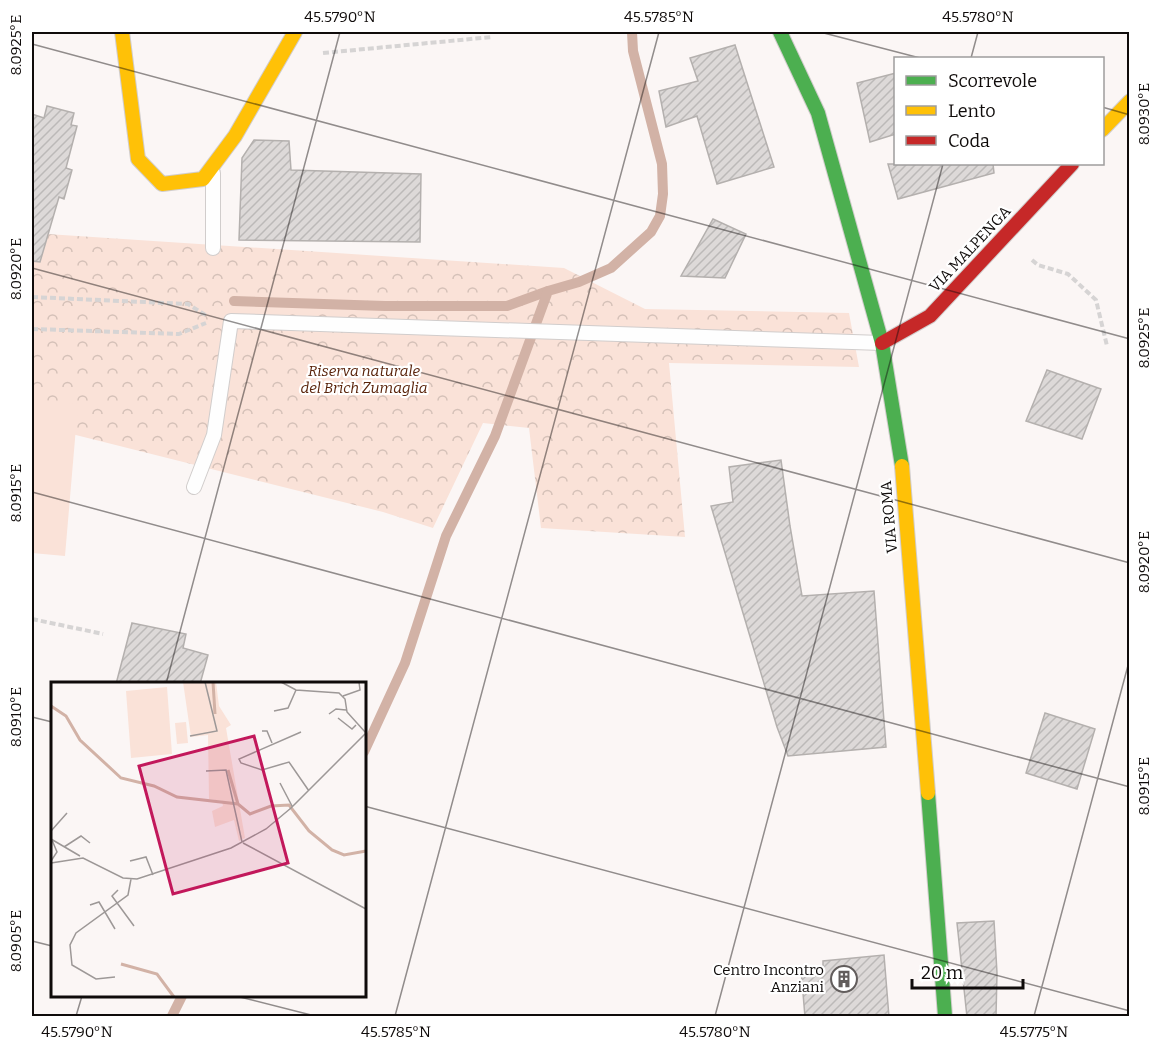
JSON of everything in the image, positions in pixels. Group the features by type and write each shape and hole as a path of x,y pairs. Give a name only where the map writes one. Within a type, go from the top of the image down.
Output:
{"street":[{"path":"122,32 138,159 162,184 203,178 235,136 296,32"},
{"name":"VIA ROMA","path":"780,32 818,113 882,343 901,454 945,1017"},
{"path":"1104,128 1130,101"},
{"name":"VIA MALPENGA","path":"882,343 930,316 1071,165"}],"lane":[{"path":"213,165 213,248"},
{"path":"194,487 214,435 231,321 882,343"}],"path":[{"path":"280,57 492,37"},
{"path":"1001,240 1038,265 1068,274 1096,300 1107,346"},
{"path":"32,297 188,304 212,320 180,334 32,329"},
{"path":"32,619 103,634"}],"green space":[{"name":"Riserva naturale del Brich Zumaglia","path":"32,233 564,268 645,309 849,313 859,367 669,363 685,537 541,528 529,428 483,423 433,528 383,512 32,424"},
{"path":"32,399 78,404 65,556 32,553"}],"building":[{"path":"735,45 774,167 717,184 697,116 666,127 659,91 698,81 690,58"},
{"path":"894,74 894,135 870,142 857,83"},
{"path":"47,106 74,113 71,125 77,126 66,168 72,170 64,199 59,197 40,262 32,261 32,114 44,118"},
{"path":"254,140 289,141 291,170 421,174 420,242 239,240 242,158"},
{"path":"888,164 993,165 994,173 898,199"},
{"path":"713,219 746,234 725,278 681,276"},
{"path":"1047,370 1101,389 1082,439 1026,421"},
{"path":"781,460 802,596 874,591 886,747 788,756 777,727 711,506 733,502 729,467"},
{"path":"132,623 186,634 183,648 208,655 201,682 117,682"},
{"path":"1045,713 1095,729 1077,789 1026,773"},
{"path":"994,921 997,973 996,1017 967,1017 957,923"},
{"name":"Centro Incontro Anziani","path":"884,955 889,1017 805,1017 801,969 823,967 823,961"}],"waterway":[{"path":"366,748 405,663 446,536 495,436 548,291 579,282 611,268 651,232 660,216 663,194 662,164 633,51 632,32"},
{"path":"234,301 385,306 507,306 548,291"},
{"path":"172,1016 182,997"}],"traffic: fast":[{"path":"780,32 818,113 882,343 902,466"},
{"path":"928,793 945,1016"}],"traffic: slow":[{"path":"122,32 138,159 162,184 203,179 235,136 295,32"},
{"path":"1104,128 1130,101"},
{"path":"902,466 928,793"}],"traffic: jam":[{"path":"882,343 930,316 1071,165"}],"place":[{"name":"Centro Incontro Anziani","path":"844,979"}]}
